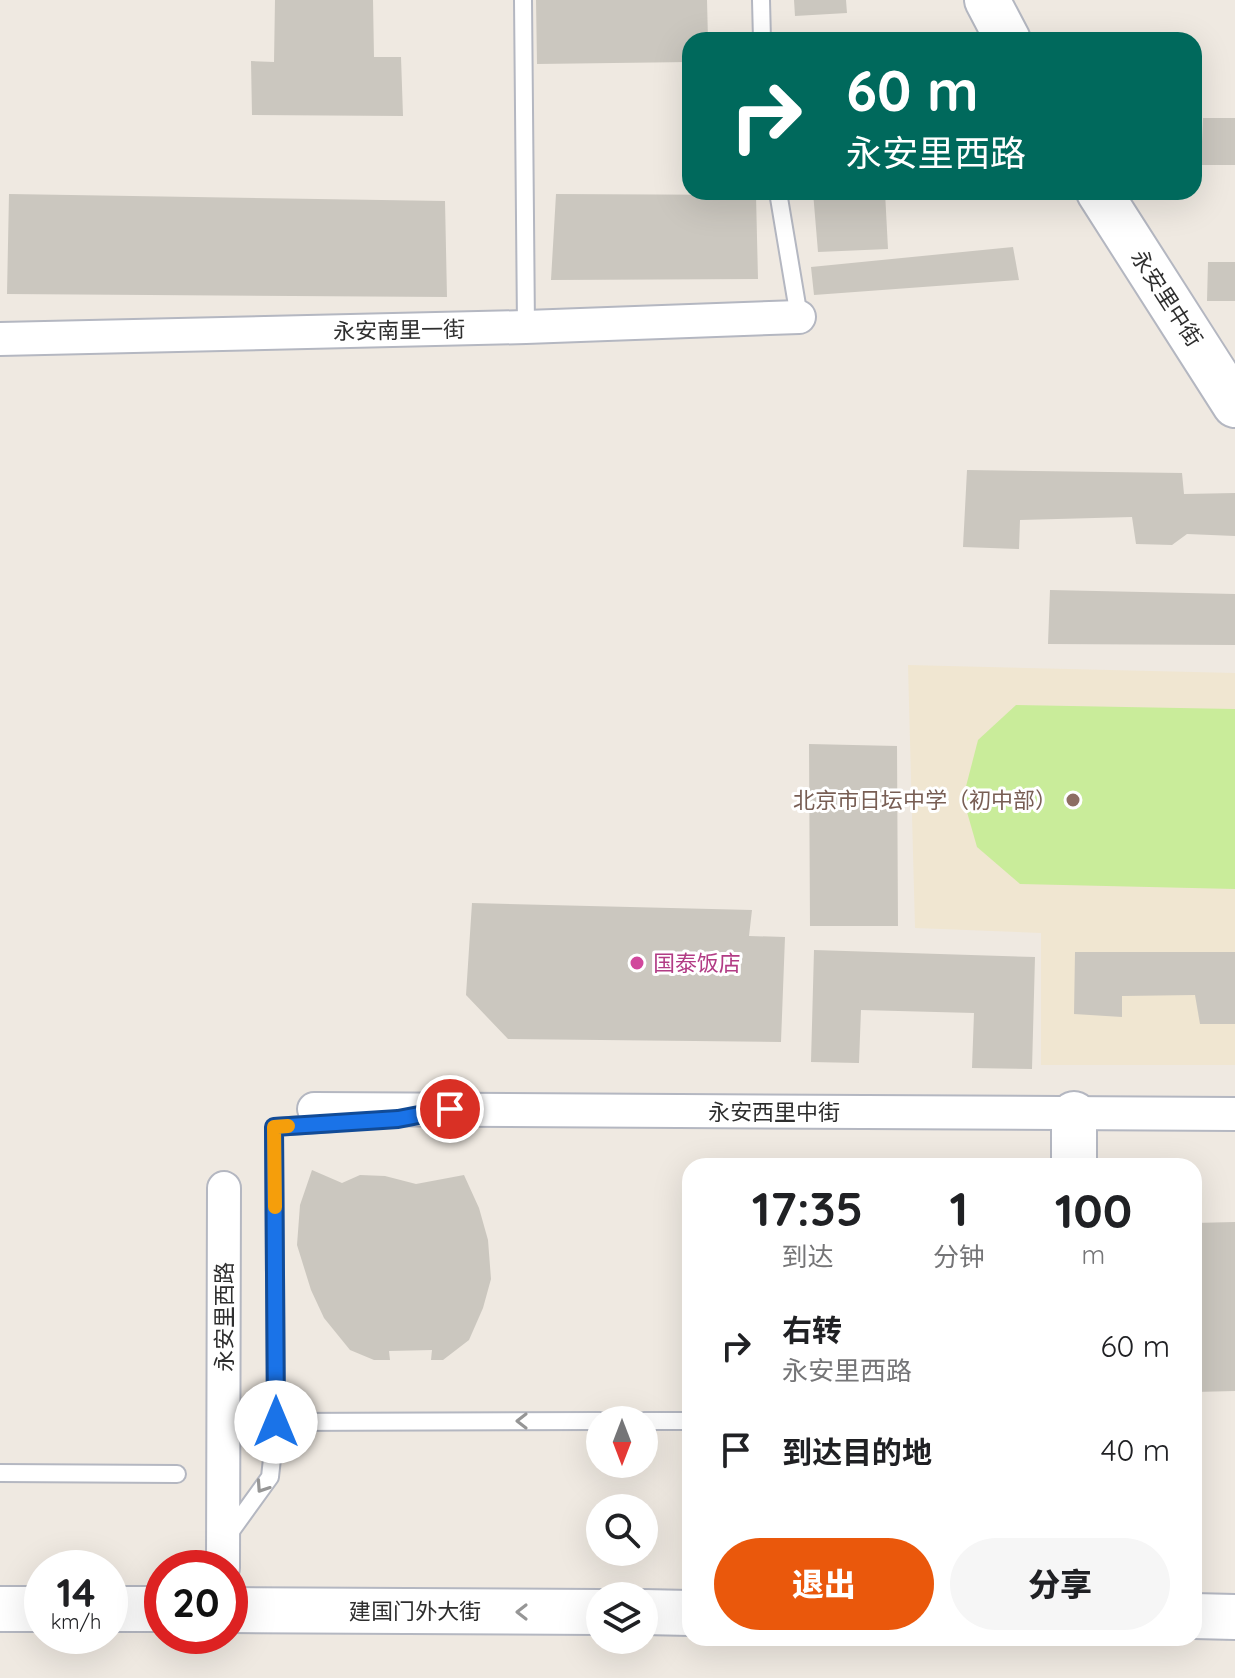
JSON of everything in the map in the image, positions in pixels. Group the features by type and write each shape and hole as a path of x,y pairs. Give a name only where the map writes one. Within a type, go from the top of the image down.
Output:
{"street":[{"path":"987,0 1004,32"},
{"name":"永安里中街","path":"1104,200 1235,405"},
{"name":"永安南里一街","path":"0,339 526,327 799,317"},
{"name":"永安西里中街","path":"314,1109 1235,1114"},
{"path":"1074,1114 1074,1158"},
{"name":"永安里西路","path":"223,1550 224,1188"},
{"path":"0,1609 24,1609"},
{"name":"建国门外大街","path":"248,1610 586,1612"},
{"path":"658,1612 682,1613"},
{"path":"1202,1616 1235,1617"}],"lane":[{"path":"523,0 526,327"},
{"path":"761,0 762,32"},
{"path":"779,200 799,317"},
{"name":"永安里西路","path":"226,1550 270,1477 276,1422 274,1127 398,1119 450,1109"},
{"path":"276,1422 586,1421"},
{"path":"658,1421 682,1421"},
{"path":"0,1473 177,1474"}],"shaded area":[{"name":"北京市日坛中学（初中部）","path":"908,665 1235,673 1235,1065 1041,1065 1041,933 915,928"}],"green space":[{"path":"1016,705 1235,709 1235,889 1020,884 977,847 963,798 978,740"}],"building":[{"path":"275,0 373,0 374,57 401,57 403,116 252,115 251,61 274,62"},
{"path":"536,0 707,0 708,32 682,32 682,62 537,64"},
{"path":"794,0 846,0 847,13 795,16"},
{"path":"1203,118 1235,118 1235,165 1202,165"},
{"path":"9,194 445,201 447,297 7,294"},
{"path":"556,194 682,195 682,200 756,200 758,279 551,280"},
{"path":"814,200 885,200 888,249 818,252"},
{"path":"1013,247 1019,280 814,295 811,267"},
{"path":"1208,262 1235,262 1235,301 1207,301"},
{"path":"967,470 1182,473 1184,494 1235,493 1235,536 1187,534 1172,545 1136,544 1132,517 1020,520 1019,549 963,547"},
{"path":"1050,590 1235,594 1235,645 1048,644"},
{"path":"809,744 897,746 898,926 810,926"},
{"path":"472,903 752,910 749,936 785,937 781,1042 508,1039 466,995"},
{"path":"814,950 1035,957 1032,1069 972,1068 974,1013 861,1010 859,1063 811,1062"},
{"path":"1075,952 1235,952 1235,1024 1200,1024 1195,995 1122,996 1122,1017 1074,1014"},
{"path":"312,1170 342,1183 360,1175 385,1176 416,1184 464,1175 479,1208 488,1240 491,1279 469,1340 443,1360 431,1360 432,1350 389,1351 390,1360 374,1360 350,1350 324,1318 311,1290 297,1245 300,1205"},
{"path":"1235,1222 1235,1391 1202,1392 1202,1223"}],"slow traffic":[{"path":"275,1207 274,1127 288,1126"}],"place":[{"name":"北京市日坛中学（初中部）","path":"1073,800"},
{"name":"国泰饭店","path":"637,963"}],"route":[{"path":"276,1422 274,1127 398,1119 450,1109"}]}
